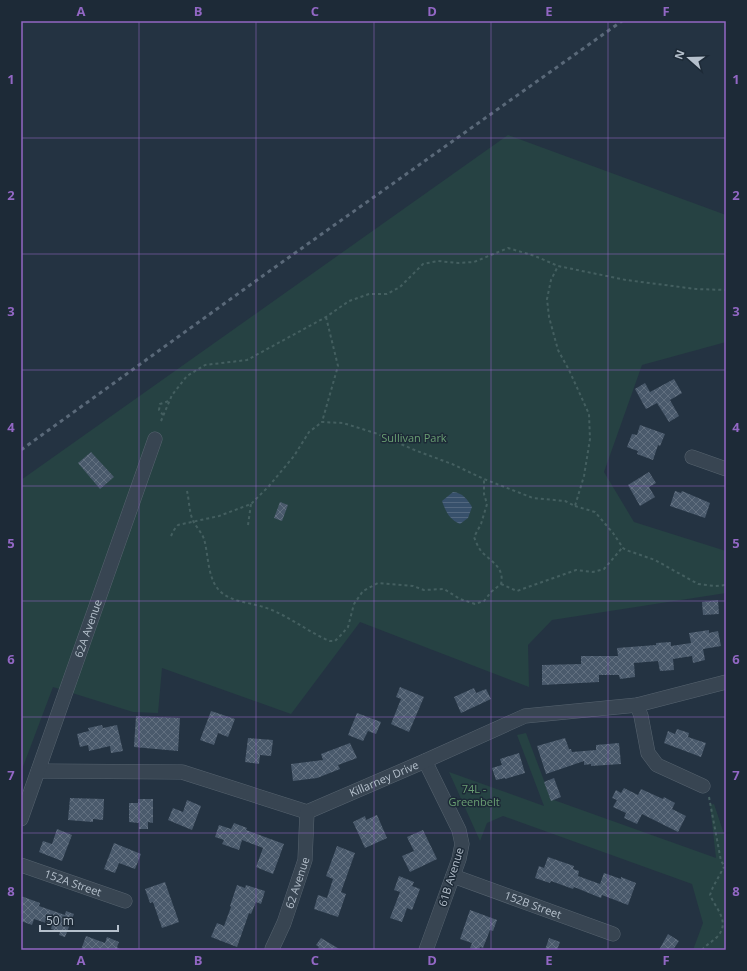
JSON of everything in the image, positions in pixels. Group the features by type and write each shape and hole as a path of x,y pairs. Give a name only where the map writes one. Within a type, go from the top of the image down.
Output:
{"street":[{"name":"62A Avenue","path":"21,819 155,439"},
{"path":"692,457 726,469"},
{"name":"Killarney Drive","path":"307,812 526,716 637,705 726,682"},
{"path":"637,705 641,716 648,753 657,765 706,791"},
{"name":"61B Avenue","path":"425,761 459,830 462,844 453,876 426,950"},
{"path":"38,771 182,772 307,812"},
{"name":"62 Avenue","path":"272,949 284,923 304,860 307,812"},
{"name":"152A Street","path":"21,865 125,901"},
{"name":"152B Street","path":"453,876 612,934"}],"path":[{"path":"161,421 169,401 187,376 205,365 247,360 326,317 349,301 369,294 387,294 400,287 410,275 423,264 438,261 458,263 474,262 508,248 535,256 558,266 626,280 696,289 726,290"},
{"path":"558,266 551,280 547,299 549,317 558,350 589,414 590,439 584,476 575,506"},
{"path":"171,536 178,525 219,516 250,504 260,496 294,456 309,432 322,422 338,366 326,317"},
{"path":"163,415 159,410 160,404 169,401"},
{"path":"322,422 343,423 375,433 533,498 565,501 575,506 595,512 613,533 622,548 655,560 698,584 715,586 726,585"},
{"path":"187,491 192,519 199,528 204,540 214,584 222,593 240,602 257,605 288,617 330,641 335,641 348,627 354,604 364,591 378,584 413,586 424,590 444,589 460,599 475,604 484,601 490,592 501,584 502,578 496,563 480,550 474,537 481,524 487,504 484,494 484,479"},
{"path":"248,525 250,504"},
{"path":"501,584 517,591 576,570 592,572 604,569 622,548"},
{"path":"702,950 718,937 723,925 722,915 710,895 713,887 725,868 721,861 706,791"}],"green space":[{"name":"Sullivan Park","path":"508,135 726,215 726,342 642,365 604,472 634,522 726,551 726,593 552,620 528,645 529,687 360,622 291,714 162,668 158,713 133,712 53,687 21,772 21,480"},
{"name":"74L - Greenbelt","path":"526,733 551,799 716,858 710,805 714,804 726,840 726,950 693,950 703,923 692,884 503,816 487,823 480,841 449,772 544,806 517,735"}],"water":[{"path":"453,492 464,497 472,507 468,518 460,524 448,515 442,501"}],"building":[{"path":"674,379 682,393 670,400 679,416 669,422 657,403 646,409 635,389 645,383 650,392"},
{"path":"640,425 665,434 660,446 658,445 653,460 637,454 638,451 627,447 632,434 637,435"},
{"path":"91,452 114,477 100,489 78,463"},
{"path":"649,472 656,483 649,487 655,497 640,506 628,485"},
{"path":"675,491 681,493 682,491 710,503 705,518 670,506"},
{"path":"280,502 288,505 282,521 274,518"},
{"path":"718,600 719,614 703,615 702,602"},
{"path":"709,630 709,633 718,631 721,646 703,649 705,660 693,663 692,656 673,659 674,670 660,671 658,661 634,663 635,677 620,679 619,675 599,675 599,682 542,685 542,665 581,664 581,656 618,656 617,648 656,645 656,643 671,642 671,646 691,643 689,633"},
{"path":"400,687 424,697 409,732 391,724 401,699 396,697"},
{"path":"474,688 476,693 486,689 491,699 461,713 454,697"},
{"path":"211,711 235,719 228,737 218,733 214,745 200,740"},
{"path":"357,713 381,722 376,734 368,731 363,741 348,735"},
{"path":"136,716 180,718 178,751 134,747"},
{"path":"102,725 103,728 117,725 123,751 111,753 110,746 89,751 88,745 80,747 77,734 89,731 88,728"},
{"path":"677,729 689,733 688,737 706,743 701,757 664,743 668,731 675,734"},
{"path":"248,738 273,740 271,756 260,755 259,764 245,762"},
{"path":"565,738 569,749 571,749 572,752 596,750 596,745 619,743 621,764 591,766 591,764 584,765 584,761 546,774 537,746"},
{"path":"350,743 357,758 338,765 340,769 317,778 293,781 291,764 323,760 321,754"},
{"path":"519,753 525,773 496,780 492,768 502,765 500,759"},
{"path":"554,778 561,797 551,801 544,782"},
{"path":"624,788 638,795 641,789 663,799 664,797 675,803 672,809 686,816 678,832 642,814 637,824 624,818 626,813 613,807 617,800 612,798 616,790 621,793"},
{"path":"70,798 104,799 103,820 93,819 93,822 68,820"},
{"path":"138,799 153,799 153,823 148,822 148,829 139,829 139,823 129,822 129,803 138,803"},
{"path":"187,800 201,806 192,830 168,820 173,808 183,812"},
{"path":"377,815 387,838 365,848 353,822 365,816 366,820"},
{"path":"234,823 247,828 246,830 284,844 273,874 256,867 263,848 242,840 239,850 222,844 224,840 215,837 219,825 231,829"},
{"path":"57,829 72,835 62,861 39,852 43,841 52,844"},
{"path":"423,830 437,859 410,872 402,856 414,851 407,837"},
{"path":"114,843 141,854 135,869 119,863 115,873 104,869"},
{"path":"337,846 355,853 341,892 346,894 338,917 314,909 318,895 327,898 333,879 326,876"},
{"path":"548,857 574,866 573,869 579,871 578,876 600,884 604,873 621,879 621,877 636,883 628,905 602,895 601,898 574,887 573,889 551,881 550,883 535,878 539,866 544,868"},
{"path":"399,876 414,882 412,886 420,889 412,910 407,908 402,922 390,918 400,892 394,890"},
{"path":"165,882 179,922 162,928 153,902 150,903 145,889"},
{"path":"237,885 245,888 246,885 265,891 261,904 256,902 251,914 249,913 237,947 211,937 217,923 224,926"},
{"path":"21,896 40,903 39,906 65,915 66,911 74,914 65,937 59,935 60,932 51,929 52,925 34,919 32,925 21,921"},
{"path":"470,910 497,920 493,931 490,930 483,948 480,947 479,950 470,948 472,943 460,939"},
{"path":"668,934 679,941 673,950 659,950"},
{"path":"86,936 105,943 107,937 119,942 117,947 121,950 81,950"},
{"path":"321,938 341,950 317,950 319,947 316,945"},
{"path":"549,938 560,942 557,950 545,950"}],"railway":[{"path":"21,450 264,275 622,21"}]}
